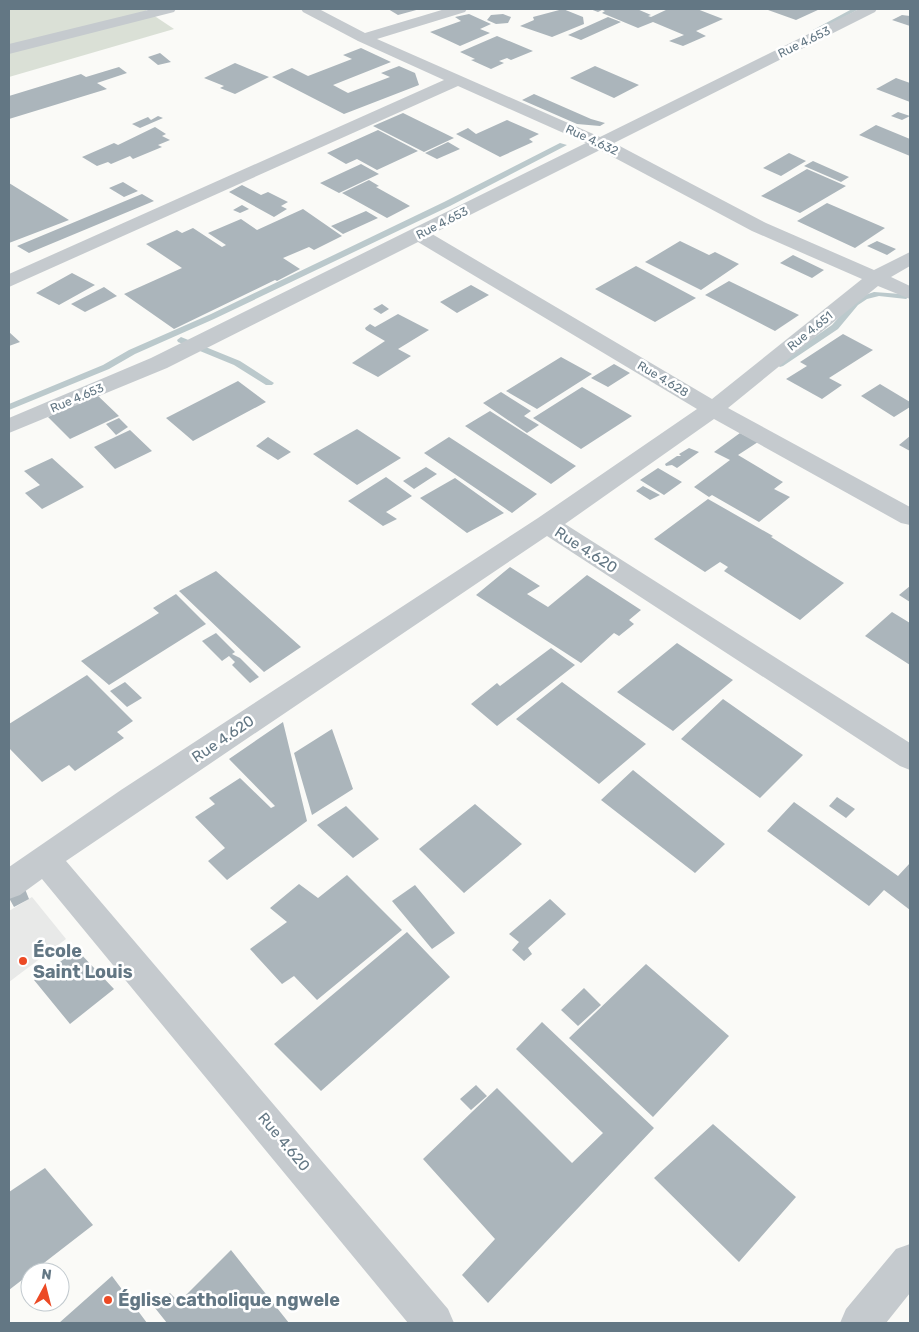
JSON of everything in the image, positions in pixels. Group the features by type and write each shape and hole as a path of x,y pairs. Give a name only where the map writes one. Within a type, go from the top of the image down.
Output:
{"street":[{"path":"9,48 170,9"},
{"name":"Rue 4.632","path":"308,9 363,38 600,143 759,227 910,293"},
{"path":"363,38 460,9"},
{"name":"Rue 4.653","path":"9,426 159,363 420,235 870,9"},
{"path":"9,280 458,80"},
{"name":"Rue 4.628","path":"420,235 714,409 910,517"},
{"name":"Rue 4.651","path":"547,524 714,409 877,277 910,258"},
{"name":"Rue 4.620","path":"434,1323 45,859 132,799 547,524 910,758"},
{"path":"9,885 45,859"},
{"path":"860,1323 910,1263"}],"shaded area":[{"path":"9,9 144,9 174,29 9,77"},
{"name":"École Saint Louis","path":"32,897 66,939 9,982 9,911"}],"building":[{"path":"388,9 420,9 398,15"},
{"path":"563,9 583,17 584,24 552,37 520,26 534,20 533,17"},
{"path":"590,9 637,9 651,15 648,16 651,17 668,9 697,9 723,19 696,31 706,36 683,46 669,41 684,35 653,22 638,28 602,13 605,11 598,12"},
{"path":"820,9 796,20 768,10"},
{"path":"469,14 491,24 480,29 490,33 460,46 430,32 461,21 455,17"},
{"path":"503,14 511,17 508,23 496,24 487,20 491,15"},
{"path":"902,15 910,16 910,26 892,20"},
{"path":"608,17 621,22 581,40 568,35"},
{"path":"497,36 533,51 511,60 507,58 499,61 504,63 491,69 471,60 475,59 460,52"},
{"path":"361,48 391,62 333,85 348,93 390,77 381,73 399,66 415,73 419,85 344,114 272,77 292,68 308,76 352,59 343,55"},
{"path":"160,53 171,62 158,65 148,57"},
{"path":"235,63 269,77 235,94 220,88 224,86 204,78"},
{"path":"595,66 639,85 614,98 570,78"},
{"path":"119,67 127,73 97,83 107,89 9,119 9,96 81,74 86,77"},
{"path":"896,78 910,83 910,102 876,89"},
{"path":"534,94 591,119 605,123 600,126 577,124 522,100"},
{"path":"898,112 910,116 902,120 891,116"},
{"path":"403,113 454,138 424,152 373,126"},
{"path":"158,116 163,118 140,128 132,124 148,117 151,120"},
{"path":"507,120 539,134 529,139 533,142 500,157 456,134 468,128 476,134"},
{"path":"876,125 910,139 910,156 859,135"},
{"path":"155,127 166,134 162,136 170,140 158,145 162,147 133,159 130,156 111,164 108,162 97,166 82,157 114,143 118,145"},
{"path":"378,130 418,151 377,170 357,159 346,164 327,153"},
{"path":"448,142 460,149 437,159 425,153"},
{"path":"789,153 806,161 781,176 763,168"},
{"path":"813,161 849,177 841,182 804,166"},
{"path":"361,164 379,174 339,193 320,183"},
{"path":"807,169 846,186 800,213 761,196"},
{"path":"369,180 379,186 376,187 410,206 387,218 342,193"},
{"path":"123,182 138,191 124,197 109,188"},
{"path":"9,183 69,220 9,243"},
{"path":"242,185 261,195 268,192 288,202 281,206 287,209 274,217 229,192"},
{"path":"142,194 154,201 29,253 17,246"},
{"path":"827,203 885,228 855,248 797,221"},
{"path":"242,205 249,209 240,213 233,210"},
{"path":"303,209 342,236 314,250 309,247 283,258 300,269 277,281 275,280 174,329 124,294 182,268 146,244 177,230 182,233 193,228 222,247 226,245 208,233 241,219 257,230"},
{"path":"366,211 378,218 343,234 331,226"},
{"path":"680,241 709,255 715,252 739,264 701,290 645,262"},
{"path":"877,241 896,249 887,255 867,246"},
{"path":"793,255 824,270 812,278 780,263"},
{"path":"636,266 696,298 655,322 595,289"},
{"path":"72,273 95,285 59,305 36,293"},
{"path":"729,281 799,315 775,331 705,295"},
{"path":"471,285 489,295 457,313 440,302"},
{"path":"104,287 117,296 85,312 71,304"},
{"path":"382,304 389,309 381,314 373,309"},
{"path":"398,314 429,330 398,349 411,356 378,377 352,363 385,341 365,328 370,324 375,327"},
{"path":"9,332 20,342 9,346"},
{"path":"843,334 873,350 829,378 842,385 822,399 786,379 807,366 800,362"},
{"path":"561,357 592,374 537,409 506,391"},
{"path":"614,364 630,373 608,387 591,378"},
{"path":"238,381 266,402 193,441 166,418"},
{"path":"880,384 910,402 910,407 894,417 861,396"},
{"path":"582,387 632,416 581,449 533,418"},
{"path":"501,392 531,411 524,416 539,425 527,433 483,403"},
{"path":"96,394 119,416 70,439 48,417"},
{"path":"490,411 576,466 551,484 465,426"},
{"path":"119,418 128,427 116,435 106,424"},
{"path":"357,429 401,458 357,485 313,454"},
{"path":"130,430 152,451 115,469 94,447"},
{"path":"740,433 758,442 738,455 783,482 774,489 790,497 759,522 712,495 709,497 694,487 730,460 714,452"},
{"path":"910,436 910,451 899,445"},
{"path":"268,437 291,452 278,460 256,446"},
{"path":"449,437 537,494 512,513 424,453"},
{"path":"689,448 699,452 677,468 672,465 666,466 665,464 677,456 681,456 679,454"},
{"path":"52,458 84,487 42,509 25,493 40,485 24,471"},
{"path":"426,467 437,474 414,489 403,481"},
{"path":"658,468 682,482 664,495 640,480"},
{"path":"386,477 412,496 386,512 397,519 383,526 348,501"},
{"path":"455,478 504,513 467,533 420,498"},
{"path":"643,486 660,495 650,500 636,491"},
{"path":"708,499 773,536 771,537 844,583 800,620 724,571 728,567 720,562 705,572 654,539"},
{"path":"510,567 540,586 527,594 548,607 587,575 641,610 629,620 634,624 619,636 614,633 581,663 476,595"},
{"path":"216,571 301,647 264,672 179,591"},
{"path":"910,586 910,602 899,595"},
{"path":"176,594 206,624 109,685 81,661 159,613 153,608"},
{"path":"892,612 910,623 910,665 865,636"},
{"path":"216,633 235,652 232,654 240,658 259,677 250,683 232,665 235,662 229,656 222,661 202,641"},
{"path":"677,643 733,680 673,731 617,692"},
{"path":"551,648 575,665 497,726 471,704 497,683 500,686"},
{"path":"87,675 133,721 117,732 124,738 75,771 69,765 42,782 9,748 9,724"},
{"path":"125,682 142,698 127,707 110,691"},
{"path":"562,682 646,744 599,784 516,719"},
{"path":"723,699 803,755 760,798 681,739"},
{"path":"283,722 307,821 227,880 208,861 225,848 195,817 215,804 209,798 240,778 271,808 275,806 229,759"},
{"path":"332,729 353,789 312,815 294,753"},
{"path":"633,770 725,844 695,873 601,800"},
{"path":"837,797 855,809 846,818 829,806"},
{"path":"794,802 898,876 910,863 910,910 884,890 869,906 767,831"},
{"path":"475,804 522,844 464,893 419,849"},
{"path":"346,806 379,839 353,858 317,825"},
{"path":"347,875 402,930 317,1000 294,976 282,984 250,949 287,922 270,908 299,884 318,898"},
{"path":"415,885 455,933 432,949 392,901"},
{"path":"25,889 29,899 14,907 9,898"},
{"path":"550,899 566,914 528,948 532,954 524,961 512,950 519,942 509,934"},
{"path":"407,932 450,977 321,1091 274,1044"},
{"path":"77,950 114,989 70,1024 34,980"},
{"path":"646,964 729,1036 653,1117 569,1038"},
{"path":"584,988 601,1005 578,1026 561,1010"},
{"path":"542,1022 654,1128 488,1303 462,1275 495,1239 423,1159 497,1088 572,1163 603,1133 516,1049"},
{"path":"476,1085 487,1096 471,1110 460,1099"},
{"path":"713,1124 796,1197 739,1262 654,1178"},
{"path":"45,1168 93,1225 45,1262 20,1262 20,1281 9,1290 9,1192"},
{"path":"231,1250 289,1323 167,1323 155,1308 170,1293 179,1302"},
{"name":"Église catholique ngwele","path":"112,1276 147,1323 59,1323"}],"waterway":[{"path":"822,32 816,30 856,9"},
{"path":"251,298 447,204 563,145"},
{"path":"780,364 835,327 852,307 864,297 879,294 903,297 910,292"},
{"path":"215,315 248,299"},
{"path":"9,407 106,367 132,352 211,317"},
{"path":"181,340 237,363 269,383"}],"place":[{"name":"École Saint Louis","path":"23,961"},
{"name":"Église catholique ngwele","path":"108,1300"}]}
